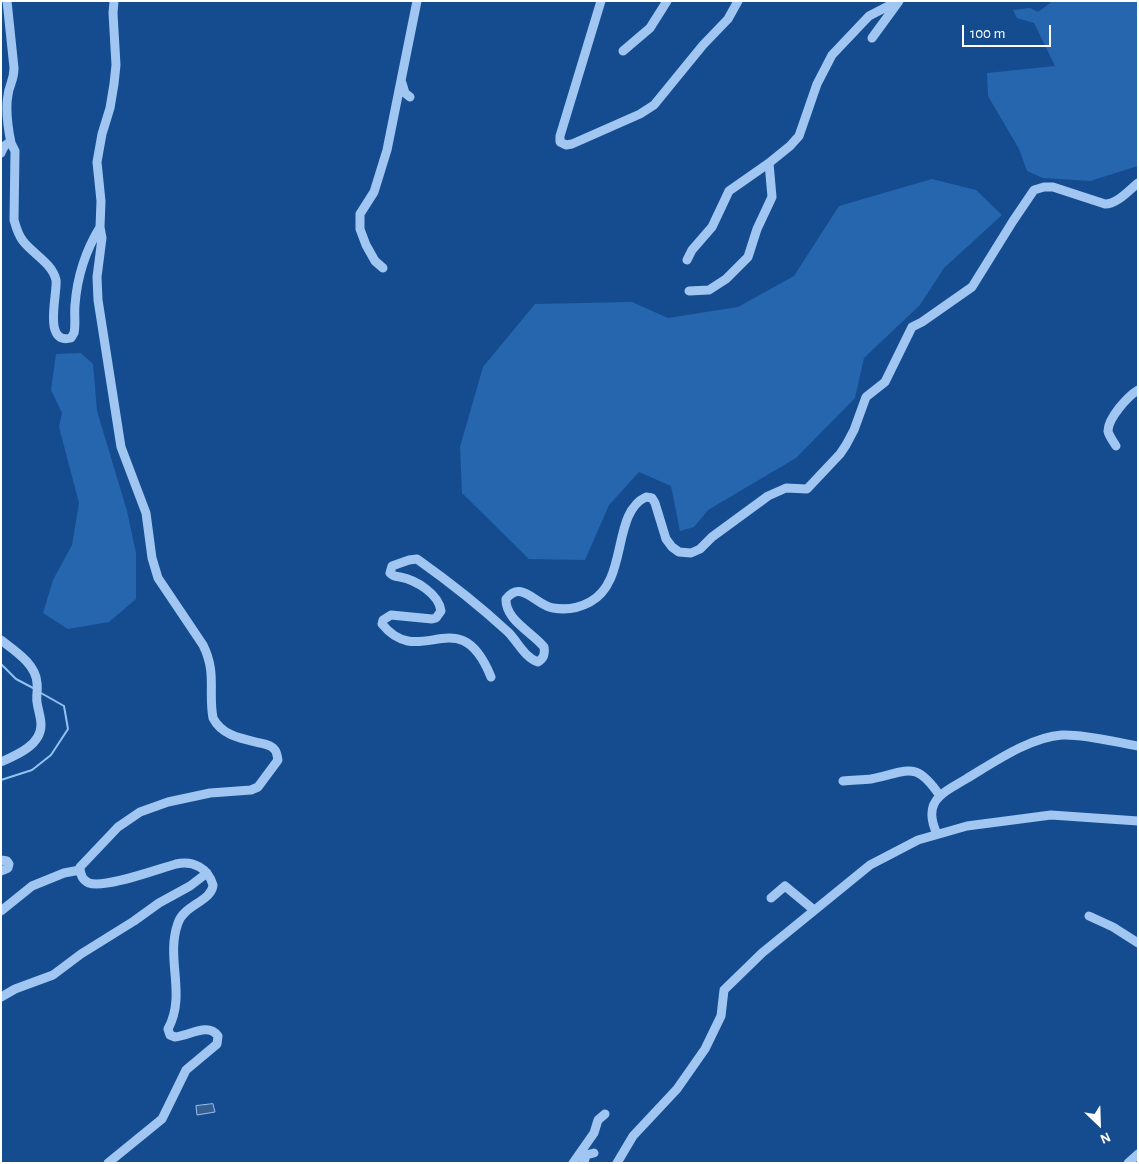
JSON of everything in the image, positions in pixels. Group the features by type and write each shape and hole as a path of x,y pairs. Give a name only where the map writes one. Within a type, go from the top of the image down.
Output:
{"street":[{"path":"8,1 14,68 14,77 8,93 7,111 11,143 16,156 14,220 24,242 53,273 56,284 53,324 57,334 63,338 71,338 74,333 76,296 83,264 92,240 100,227"},
{"path":"108,1163 162,1119 186,1070 215,1047 219,1040 216,1033 208,1029 175,1037 170,1035 168,1030 174,1020 177,1002 174,935 178,921 185,911 206,898 212,891 212,881 207,873 198,866 182,862 110,882 96,884 84,880 80,870 82,864 118,827 140,812 168,802 210,792 251,790 258,787 278,760 275,749 270,745 239,738 230,734 216,723 212,711 212,667 208,654 158,578 152,558 146,513 124,457 116,421 98,300 97,277 102,244 100,227 101,201 97,162 114,84 116,65 114,1"},
{"path":"383,268 375,261 366,245 360,229 360,214 374,192 387,150 417,1"},
{"path":"601,1 561,132 560,142 566,145 572,144 650,108 703,45 728,19 738,1"},
{"path":"623,51 650,28 667,1"},
{"path":"872,38 899,1"},
{"path":"687,260 692,250 712,227 728,191 769,163 799,136 817,84 832,55 869,16 899,1"},
{"path":"401,77 405,93 410,97"},
{"path":"1,153 6,144 11,143"},
{"path":"689,291 709,290 726,279 748,257 757,228 772,197 769,163"},
{"path":"490,677 480,655 467,642 451,638 410,642 398,638 385,628 382,624 383,620 391,614 436,618 441,611 439,601 421,586 401,577 392,576 390,573 392,566 404,561 417,559 441,576 510,634 532,660 538,662 543,659 545,654 544,647 523,628 506,608 506,599 512,593 517,591 523,592 552,608 574,608 592,601 609,583 618,556 622,534 630,513 638,500 646,497 652,498 655,503 666,539 672,547 678,552 691,553 700,549 712,537 768,496 786,488 807,489 846,445 854,430 866,397 885,382 912,326 922,322 972,286 1034,190 1044,186 1053,187 1109,204 1118,200 1138,183"},
{"path":"1116,446 1108,431 1110,424 1123,403 1138,390"},
{"path":"1,640 30,666 38,683 37,692 41,726 39,736 31,746 1,762"},
{"path":"937,834 931,822 932,812 940,796 984,768 1044,738 1068,736 1138,746"},
{"path":"843,781 870,779 896,772 913,771 925,776 940,796"},
{"path":"617,1163 633,1136 677,1089 705,1049 721,1016 724,990 762,953 793,930 814,910 870,865 906,846 937,834 967,826 1051,815 1138,821"},
{"path":"1,860 7,861 8,866 1,872"},
{"path":"1,911 32,886 64,873 80,870"},
{"path":"1,997 15,989 53,975 81,954 159,903 190,886 207,873"},
{"path":"771,898 785,886 814,910"},
{"path":"1089,916 1113,927 1138,942"},
{"path":"573,1163 594,1133 598,1120 605,1114"},
{"path":"584,1163 586,1155 594,1153"},
{"path":"1128,1163 1138,1154"}],"shaded area":[{"path":"1053,1 1138,1 1138,166 1090,181 1043,178 1027,171 1019,149 988,96 987,73 1055,66 1034,23 1017,18 1013,10 1030,8 1038,12"},
{"path":"932,179 976,190 1002,215 944,268 920,305 864,358 855,398 796,458 708,510 694,527 680,531 671,486 639,472 609,505 585,560 529,559 462,493 460,447 483,367 535,304 632,302 668,318 738,307 794,276 839,206"},
{"path":"81,353 93,364 97,411 127,511 136,553 136,599 109,622 68,629 43,613 53,580 72,545 79,503 59,427 62,413 51,390 56,354"},
{"path":"213,1104 215,1112 197,1115 196,1106"}],"waterway":[{"path":"1,664 16,679 35,689"},
{"path":"1,780 32,770 51,755 68,729 64,706 41,693"}]}
